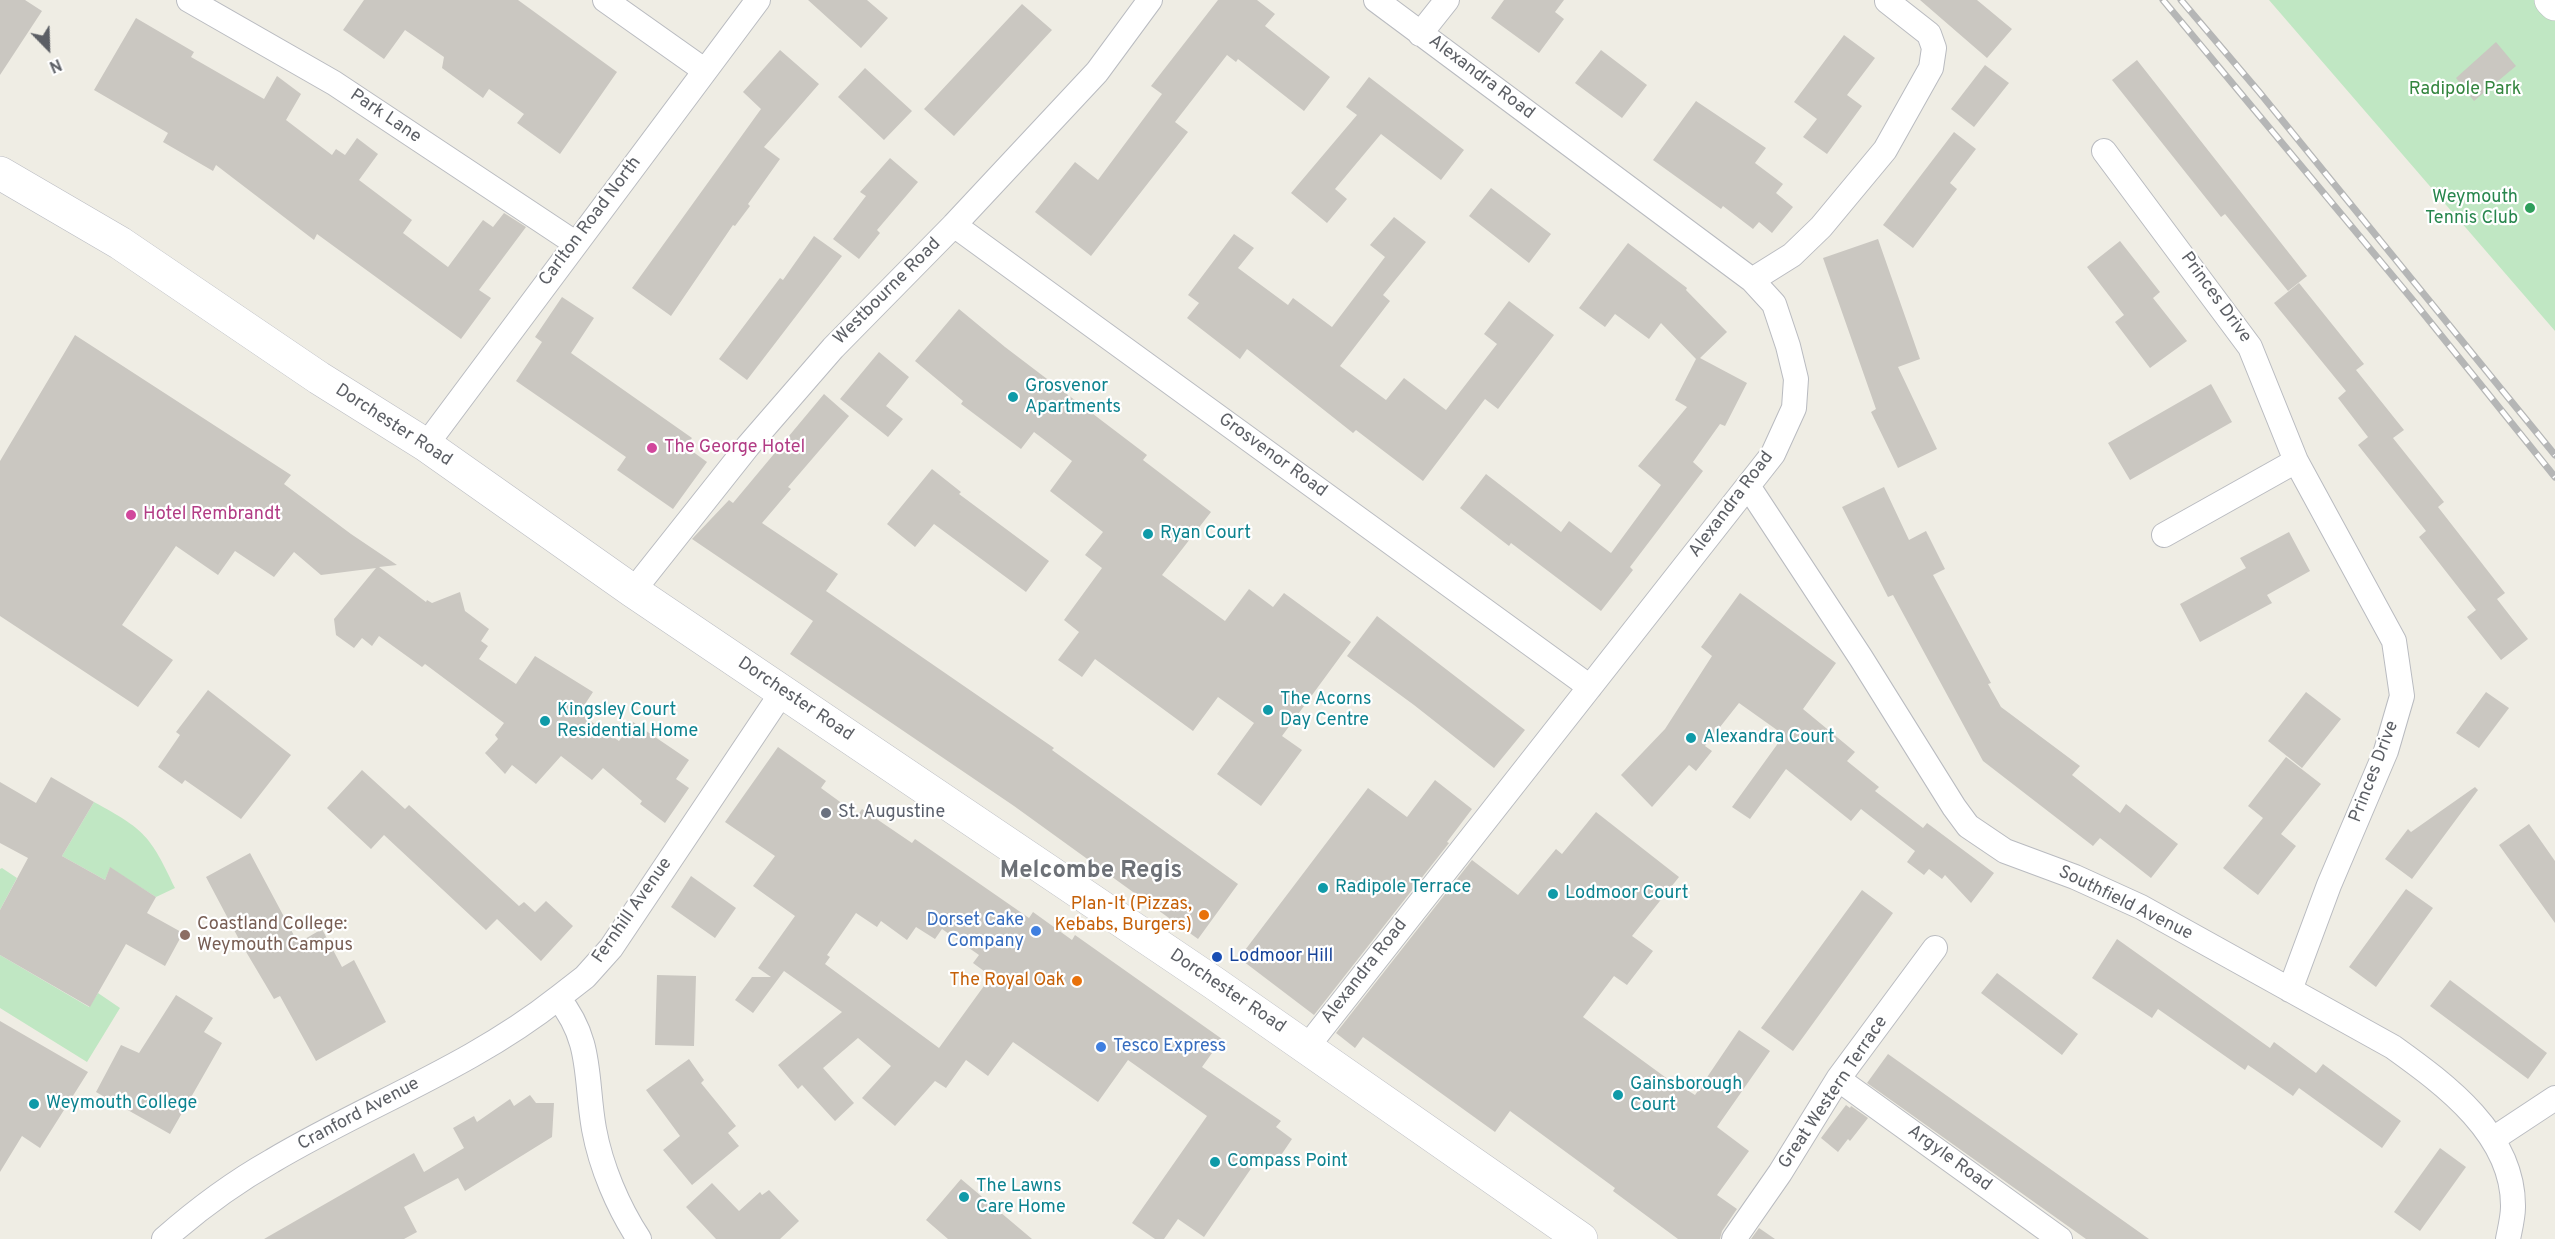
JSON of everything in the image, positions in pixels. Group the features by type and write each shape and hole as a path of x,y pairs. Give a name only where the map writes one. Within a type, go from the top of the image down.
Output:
{"main road":[{"path":"2551,0 2555,4"},
{"name":"Dorchester Road","path":"0,174 120,243 319,378 426,445 633,591 1307,1047 1581,1239"}],"street":[{"name":"Park Lane","path":"189,0 334,83 575,243"},
{"path":"605,0 705,70"},
{"name":"Carlton Road North","path":"426,445 758,0"},
{"name":"Westbourne Road","path":"633,591 748,446 833,348 954,225 1096,72 1150,0"},
{"name":"Alexandra Road","path":"1307,1047 1773,454 1794,408 1796,379 1774,304 1752,280 1376,0"},
{"path":"1420,34 1447,0"},
{"path":"1752,280 1792,255 1821,227 1885,150 1931,68 1934,48 1929,34 1887,1"},
{"name":"Princes Drive","path":"2104,151 2250,346 2296,461 2394,641 2402,696 2386,752 2329,885 2290,990"},
{"name":"Grosvenor Road","path":"954,225 1590,687"},
{"path":"2164,535 2296,461"},
{"name":"Southfield Avenue","path":"1748,486 1968,826 2005,851 2075,877 2141,907 2393,1047 2430,1074 2468,1109 2493,1139 2508,1173 2513,1207 2508,1239"},
{"name":"Fernhill Avenue","path":"558,998 585,977 611,948 783,691"},
{"name":"Great Western Terrace","path":"1734,1239 1780,1173 1838,1079 1935,948"},
{"path":"558,998 572,1015 585,1045 594,1131 609,1183 639,1239"},
{"name":"Cranford Avenue","path":"164,1239 224,1191 272,1161 493,1044 558,998"},
{"name":"Argyle Road","path":"1838,1079 2060,1239"},
{"path":"2493,1139 2555,1098"}],"green space":[{"name":"Radipole Park","path":"2269,0 2551,0 2555,4 2555,331"},
{"path":"94,802 125,820 144,836 159,856 175,888 156,897 110,868 105,880 62,856"},
{"path":"2,868 17,878 0,910 0,869"},
{"path":"0,955 89,1007 98,993 120,1008 87,1062 0,1008"}],"building":[{"path":"0,0 25,0 42,11 0,75"},
{"path":"364,0 518,0 617,72 560,154 517,123 524,114 489,89 483,98 442,68 444,57 405,30 384,59 343,30"},
{"path":"808,0 867,0 888,18 861,48"},
{"path":"1218,0 1257,0 1275,14 1265,26 1330,77 1304,111 1238,59 1236,62 1227,55 1175,122 1188,132 1091,256 1035,212 1075,162 1098,180 1162,94 1151,86"},
{"path":"1504,0 1564,0 1555,12 1564,19 1539,53 1491,18"},
{"path":"1920,0 1977,0 2012,29 1987,58"},
{"path":"1022,4 1052,30 954,136 924,109"},
{"path":"136,18 194,52 191,57 264,99 277,76 301,94 286,120 332,155 336,149 345,155 357,138 378,154 359,180 412,220 403,233 448,267 483,220 493,227 504,213 526,227 479,290 491,298 461,339 317,234 314,240 216,165 213,171 163,142 168,133 94,90"},
{"path":"1844,35 1875,58 1847,95 1862,106 1827,154 1803,137 1817,119 1794,102"},
{"path":"2496,42 2516,66 2474,101 2456,78"},
{"path":"780,50 819,84 764,147 780,159 748,204 750,206 735,226 733,225 671,316 632,288 761,109 743,92"},
{"path":"1601,50 1647,85 1622,118 1575,83"},
{"path":"2137,60 2307,276 2288,291 2225,214 2221,217 2112,80"},
{"path":"1985,65 2009,83 1974,127 1951,109"},
{"path":"865,68 912,111 884,140 838,97"},
{"path":"1369,77 1464,150 1441,180 1381,134 1335,189 1347,199 1327,223 1291,193 1357,115 1346,107"},
{"path":"1696,101 1766,148 1755,163 1783,184 1776,193 1793,207 1772,233 1759,222 1753,229 1723,206 1721,209 1653,160"},
{"path":"1954,132 1976,149 1950,183 1957,189 1913,248 1883,225"},
{"path":"890,158 918,182 877,230 880,233 859,259 833,239 866,196 860,192"},
{"path":"1491,188 1551,234 1529,263 1469,216"},
{"path":"1394,217 1426,242 1383,295 1390,301 1340,366 1386,400 1404,378 1446,410 1497,344 1484,334 1509,301 1554,335 1498,409 1485,399 1423,481 1356,430 1353,433 1247,349 1240,359 1187,318 1199,303 1188,295 1234,234 1254,248 1238,268 1288,305 1293,298 1332,327 1385,257 1370,245"},
{"path":"814,236 842,256 747,380 719,359 780,278 783,280"},
{"path":"1878,239 1920,359 1898,367 1937,449 1898,468 1871,412 1876,409 1823,258"},
{"path":"2120,241 2160,292 2153,298 2187,341 2150,368 2115,322 2124,315 2087,267"},
{"path":"1628,243 1687,288 1686,290 1727,332 1700,358 1747,383 1725,426 1720,424 1693,462 1703,471 1630,567 1633,570 1601,611 1511,543 1509,546 1460,508 1486,474 1561,532 1569,521 1611,553 1661,485 1638,466 1687,407 1675,400 1696,359 1661,323 1649,339 1615,314 1605,327 1579,308"},
{"path":"2299,283 2364,364 2356,370 2404,430 2393,438 2444,502 2438,507 2505,593 2497,599 2528,639 2501,660 2467,617 2476,610 2419,537 2426,531 2358,445 2368,437 2338,398 2346,391 2274,303"},
{"path":"562,297 594,318 571,353 692,438 685,446 707,462 673,509 617,470 626,457 516,381 542,342 535,337"},
{"path":"959,309 1147,455 1143,460 1211,512 1162,575 1225,621 1249,589 1273,607 1284,593 1351,642 1282,736 1302,750 1261,806 1217,774 1254,723 1218,697 1193,731 1095,659 1082,677 1058,660 1079,632 1064,620 1102,568 1085,555 1103,532 1050,491 1072,461 1034,432 1021,449 961,404 963,401 915,361"},
{"name":"Hotel Rembrandt","path":"75,335 291,475 284,484 397,565 379,567 426,602 427,600 432,603 460,592 465,611 489,629 481,641 488,646 479,659 516,684 535,656 593,692 579,713 619,741 633,722 689,760 676,779 689,788 665,823 640,804 642,801 603,768 592,780 561,756 536,784 512,765 505,774 485,753 498,739 495,735 504,723 425,664 422,667 379,636 372,646 362,638 354,648 336,635 334,619 376,568 321,575 294,552 274,577 235,551 218,575 176,546 122,625 173,660 138,707 0,616 0,461"},
{"path":"879,352 909,377 886,406 903,419 888,437 840,399"},
{"path":"2211,384 2232,422 2130,480 2108,443"},
{"path":"824,394 849,416 788,487 791,489 762,523 838,574 826,591 1054,748 1052,750 1238,884 1198,939 1014,806 790,654 813,621 692,539 729,500 733,503"},
{"path":"932,469 961,492 959,494 1049,561 1026,592 934,524 915,547 887,524"},
{"path":"1884,487 1909,540 1926,531 1945,569 1933,575 1991,683 1988,684 2001,707 2080,766 2072,775 2120,813 2126,804 2178,844 2151,878 2100,838 2093,846 1983,761 1893,595 1888,597 1842,507"},
{"path":"2289,532 2310,571 2267,595 2272,603 2200,642 2180,604 2246,568 2240,558"},
{"path":"1740,593 1836,663 1803,709 1855,752 1847,761 1879,787 1875,791 1923,828 1927,823 1994,873 1971,903 1945,875 1942,879 1929,869 1924,875 1907,862 1915,851 1861,809 1851,821 1786,769 1750,819 1732,807 1784,735 1739,703 1705,746 1712,751 1696,771 1689,765 1652,807 1621,775 1665,729 1712,656 1701,647"},
{"path":"1377,616 1525,730 1494,768 1347,656"},
{"path":"208,690 291,755 241,819 185,780 182,784 158,767 180,735 176,732"},
{"path":"2306,692 2341,719 2302,768 2268,741"},
{"path":"2486,692 2509,708 2479,748 2456,733"},
{"path":"778,747 826,781 821,788 858,815 862,809 912,843 915,839 1029,918 1033,912 1072,940 1075,935 1222,1039 1202,1067 1281,1121 1276,1127 1292,1139 1273,1167 1259,1157 1204,1237 1178,1219 1164,1239 1155,1239 1132,1223 1207,1116 1128,1060 1098,1102 1013,1042 988,1076 966,1060 946,1088 935,1081 895,1126 862,1098 891,1066 858,1038 823,1068 854,1103 835,1121 802,1085 798,1089 778,1065 842,1012 784,971 753,1013 735,1000 752,977 771,977 758,968 795,916 753,886 775,856 725,822","holes":["856,913 877,927 881,921 907,940 916,927 935,939 942,929 979,955 973,963 988,974 986,977 989,979 939,1048 825,964 830,957 827,955"]},
{"path":"2286,757 2321,784 2281,834 2296,846 2258,895 2223,868 2263,818 2248,806"},
{"path":"362,770 405,809 409,805 519,906 524,902 535,912 546,901 573,926 541,961 497,919 486,930 384,835 371,849 327,808"},
{"path":"51,777 94,802 62,856 105,880 110,867 156,897 147,913 183,933 165,966 126,944 90,1007 0,955 0,910 28,858 0,843 0,782 36,803"},
{"path":"1435,780 1472,809 1447,842 1449,843 1314,1015 1239,958 1368,788 1407,817"},
{"path":"2475,787 2478,790 2412,879 2385,859 2408,829 2411,832"},
{"path":"1596,812 1679,877 1632,936 1653,951 1627,985 1614,976 1583,1017 1680,1088 1681,1086 1695,1095 1739,1030 1770,1051 1717,1127 1749,1151 1717,1195 1737,1209 1722,1231 1720,1239 1678,1239 1613,1191 1615,1188 1510,1111 1495,1132 1363,1037 1355,1048 1336,1033 1472,860 1518,895 1556,849 1562,854"},
{"path":"2529,824 2555,861 2555,923 2499,845"},
{"path":"250,853 298,943 322,929 342,967 354,960 386,1022 316,1061 280,996 274,999 206,877"},
{"path":"691,876 736,908 715,938 671,907"},
{"path":"2406,889 2433,908 2376,987 2349,967"},
{"path":"1862,890 1893,913 1793,1051 1761,1028"},
{"path":"2117,939 2270,1048 2274,1042 2316,1073 2323,1064 2401,1121 2382,1148 2299,1088 2293,1096 2248,1065 2245,1070 2158,1009 2152,1018 2092,978"},
{"path":"1997,973 2078,1034 2062,1055 1981,993"},
{"path":"657,975 696,976 694,1046 655,1045"},
{"path":"2450,980 2547,1053 2528,1079 2430,1006"},
{"path":"176,995 213,1018 204,1032 222,1043 170,1134 96,1092 121,1045 139,1053"},
{"name":"Weymouth College","path":"0,1021 88,1072 40,1148 22,1136 0,1172"},
{"path":"1888,1054 2149,1239 2086,1239 1867,1083"},
{"path":"689,1059 704,1080 701,1083 736,1126 728,1133 739,1146 692,1185 663,1150 680,1136 646,1090"},
{"path":"530,1095 536,1103 554,1103 552,1137 465,1191 458,1178 404,1207 417,1232 404,1239 264,1239 414,1153 424,1172 464,1148 453,1128 474,1116 477,1122 510,1099 514,1106"},
{"path":"1846,1105 1868,1118 1838,1152 1821,1138"},
{"path":"2440,1148 2466,1167 2420,1231 2394,1212"},
{"name":"The Lawns Care Home","path":"961,1179 1032,1239 948,1239 926,1220"},
{"path":"712,1183 739,1211 760,1192 762,1195 769,1190 799,1221 780,1239 716,1239 686,1207"},
{"path":"1759,1228 1775,1239 1751,1239"}],"railway":[{"path":"2163,0 2411,298 2555,477"},
{"path":"2181,0 2260,93 2555,455"}],"place":[{"name":"Weymouth Tennis Club","path":"2530,208"},
{"name":"Grosvenor Apartments","path":"1013,397"},
{"name":"The George Hotel","path":"652,448"},
{"name":"Hotel Rembrandt","path":"131,515"},
{"name":"Ryan Court","path":"1148,534"},
{"name":"The Acorns Day Centre","path":"1268,710"},
{"name":"Kingsley Court Residential Home","path":"545,721"},
{"name":"Alexandra Court","path":"1691,738"},
{"name":"St. Augustine","path":"826,813"},
{"name":"Radipole Terrace","path":"1323,888"},
{"name":"Lodmoor Court","path":"1553,894"},
{"name":"Plan-It (Pizzas, Kebabs, Burgers)","path":"1204,915"},
{"name":"Dorset Cake Company","path":"1036,931"},
{"name":"Coastland College: Weymouth Campus","path":"185,935"},
{"name":"Lodmoor Hill","path":"1217,957"},
{"name":"The Royal Oak","path":"1077,981"},
{"name":"Tesco Express","path":"1101,1047"},
{"name":"Gainsborough Court","path":"1618,1095"},
{"name":"Weymouth College","path":"34,1104"},
{"name":"Compass Point","path":"1215,1162"},
{"name":"The Lawns Care Home","path":"964,1197"}],"district":[{"name":"Melcombe Regis","path":"1091,872"}]}
